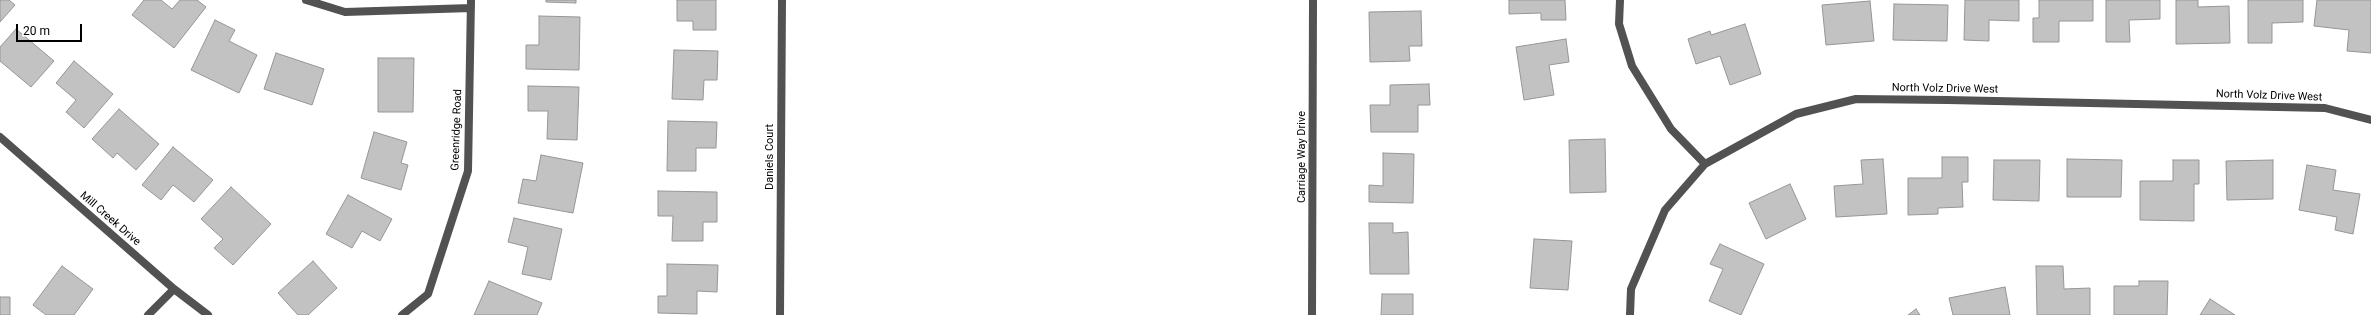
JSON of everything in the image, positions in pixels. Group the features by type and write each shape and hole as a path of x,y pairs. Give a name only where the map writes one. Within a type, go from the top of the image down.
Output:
{"street":[{"path":"306,0 345,12 471,4"},
{"name":"Daniels Court","path":"780,315 782,0"},
{"name":"Carriage Way Drive","path":"1312,315 1313,0"},
{"path":"1620,0 1620,24 1632,66 1671,129 1705,164"},
{"name":"Greenridge Road","path":"402,315 428,294 468,171 471,4"},
{"name":"North Volz Drive West","path":"1630,315 1631,288 1665,210 1705,164 1796,114 1856,99 2325,108 2371,120"},
{"name":"Mill Creek Drive","path":"0,137 174,288 208,315"},
{"path":"148,315 174,288"}],"building":[{"path":"0,0 9,0 15,5 0,22"},
{"path":"144,0 161,0 172,9 180,0 197,0 206,7 174,48 132,15"},
{"path":"546,0 576,0 576,3 546,2"},
{"path":"677,0 716,0 716,30 693,30 693,21 677,21"},
{"path":"1509,0 1565,0 1566,20 1541,20 1541,13 1509,14"},
{"path":"1965,0 2019,0 2019,21 1989,20 1989,41 1964,40"},
{"path":"2039,0 2093,0 2093,21 2059,21 2059,42 2033,42 2033,18 2039,18"},
{"path":"2106,0 2160,0 2160,19 2129,20 2130,42 2106,42"},
{"path":"2176,0 2198,0 2198,7 2229,6 2230,43 2176,44"},
{"path":"2248,0 2303,0 2303,22 2272,23 2272,43 2248,43"},
{"path":"2317,0 2371,0 2371,53 2347,51 2349,30 2314,26"},
{"path":"1870,1 1874,41 1826,45 1822,5"},
{"path":"1894,4 1948,5 1947,41 1893,40"},
{"path":"1421,11 1422,46 1409,46 1410,61 1370,62 1369,12"},
{"path":"539,16 580,17 579,70 526,69 526,45 539,45"},
{"path":"215,20 235,30 229,41 257,55 239,93 191,70"},
{"path":"1745,24 1761,74 1730,85 1720,56 1696,64 1688,39 1710,31 1711,35"},
{"path":"16,29 54,61 31,87 0,61 0,47"},
{"path":"1566,39 1569,62 1549,65 1554,95 1524,100 1516,47"},
{"path":"674,50 718,51 717,80 704,80 703,100 672,99"},
{"path":"276,53 324,69 312,105 264,89"},
{"path":"378,58 414,58 413,112 378,112"},
{"path":"74,61 113,94 84,128 66,112 76,100 56,83"},
{"path":"1429,84 1430,105 1418,105 1418,132 1371,132 1370,105 1390,105 1390,85"},
{"path":"528,86 579,87 577,140 547,139 548,111 528,111"},
{"path":"119,109 159,144 136,170 117,153 113,158 92,139"},
{"path":"668,121 717,122 716,148 696,148 696,171 667,171"},
{"path":"374,132 407,142 401,163 408,165 401,190 361,178"},
{"path":"1605,139 1606,192 1570,193 1569,140"},
{"path":"173,147 213,180 194,202 173,185 161,200 142,185"},
{"path":"1383,153 1414,154 1413,203 1369,202 1369,185 1383,186"},
{"path":"541,155 583,163 573,213 518,203 523,179 536,181"},
{"path":"1942,157 1968,157 1968,182 1962,182 1963,207 1938,208 1938,214 1908,215 1908,178 1942,178"},
{"path":"1883,159 1887,214 1836,217 1834,186 1863,184 1861,160"},
{"path":"2067,159 2122,160 2121,197 2067,197"},
{"path":"1994,160 2040,160 2039,201 1993,200"},
{"path":"2173,160 2199,160 2199,184 2194,184 2194,221 2140,220 2140,181 2173,181"},
{"path":"2273,160 2273,199 2227,200 2226,161"},
{"path":"2307,165 2336,170 2333,190 2360,194 2353,234 2335,230 2337,217 2299,210"},
{"path":"1790,184 1806,219 1766,239 1749,203"},
{"path":"231,187 271,224 233,265 214,248 223,239 201,219"},
{"path":"658,191 717,192 717,222 703,222 703,241 672,241 673,216 658,216"},
{"path":"348,195 392,219 380,241 362,231 352,248 326,234"},
{"path":"514,218 562,229 551,280 522,274 528,247 508,242"},
{"path":"1369,223 1393,223 1393,233 1408,232 1409,274 1370,274"},
{"path":"1534,239 1572,241 1568,290 1530,288"},
{"path":"1720,244 1764,264 1741,315 1709,301 1723,269 1710,264"},
{"path":"313,261 337,288 308,315 298,315 278,293"},
{"path":"667,264 718,265 717,292 697,291 697,314 658,313 658,296 667,296"},
{"path":"62,266 93,289 74,315 46,315 33,305"},
{"path":"2036,266 2063,266 2064,289 2090,288 2090,315 2037,315"},
{"path":"489,281 542,303 537,315 474,315"},
{"path":"2139,281 2168,281 2167,315 2114,315 2114,286 2139,286"},
{"path":"2005,287 2010,315 1953,315 1949,298"},
{"path":"1382,294 1413,294 1413,315 1381,315"},
{"path":"0,297 10,297 10,315 0,315"},
{"path":"2210,299 2235,315 2200,315"},
{"path":"1916,309 1920,315 1908,315"}]}
